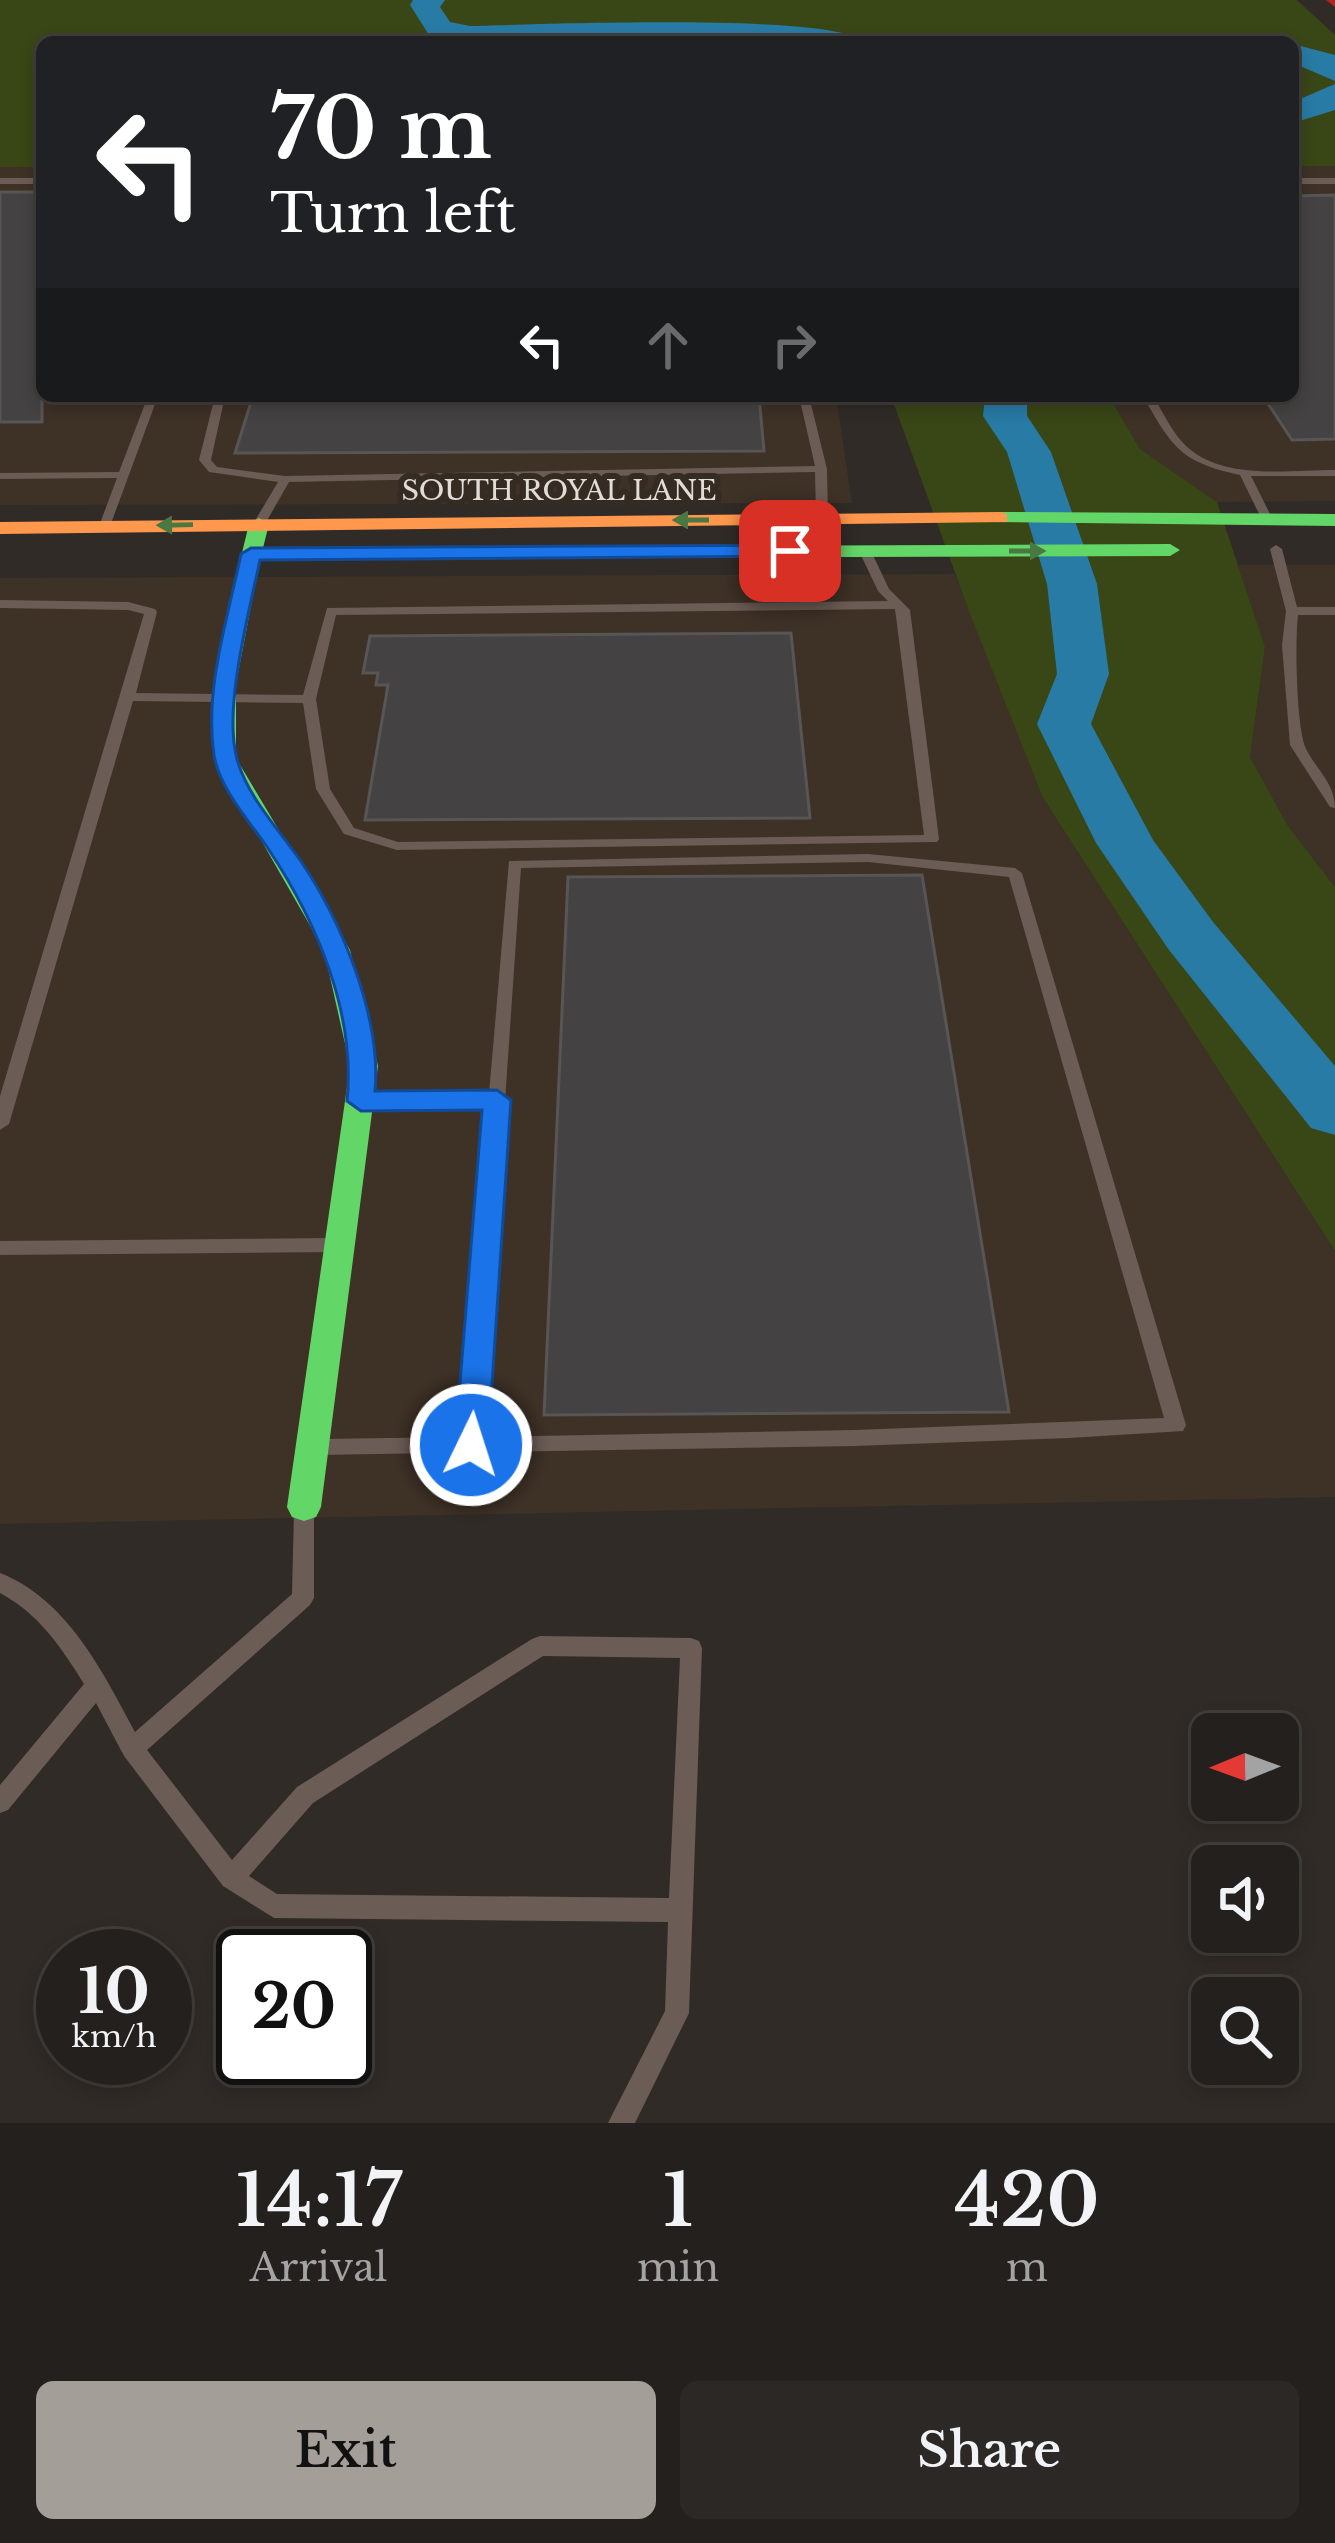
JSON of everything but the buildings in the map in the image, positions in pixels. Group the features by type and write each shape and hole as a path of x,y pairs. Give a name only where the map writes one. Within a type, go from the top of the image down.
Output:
{"main road":[{"name":"SOUTH ROYAL LANE","path":"0,528 934,518 1335,522"},
{"path":"1275,549 1288,536 1335,522"},
{"path":"259,524 228,554 232,635 225,758 296,872 337,950 364,1066 304,1507"},
{"name":"SOUTH ROYAL LANE","path":"0,553 1208,550"}],"lane":[{"path":"0,182 36,181"},
{"path":"1299,182 1335,181"},
{"path":"105,526 151,402"},
{"path":"219,402 205,460 214,470 285,479 821,469"},
{"path":"752,552 800,535 822,519 821,469 805,402"},
{"path":"1152,402 1186,455 1209,466 1244,473 1335,473"},
{"path":"1244,473 1267,520"},
{"path":"0,476 121,476"},
{"path":"259,524 285,479"},
{"path":"1275,549 1292,610 1288,645 1298,745 1335,804"},
{"path":"865,551 884,591 898,604 904,610 932,838 397,846 349,831 323,789 309,700 331,611 898,604"},
{"path":"0,604 128,606 151,612 0,1124"},
{"path":"1292,610 1335,610"},
{"path":"128,697 309,700"},
{"path":"313,1448 471,1445 1024,1434 1176,1425 1015,873 868,858 514,864 471,1445"},
{"path":"361,1101 497,1100"},
{"path":"0,1247 343,1245"},
{"path":"132,1749 303,1598 304,1507"},
{"path":"0,1582 26,1592 98,1684 132,1749 231,1878 274,1906 681,1910"},
{"path":"231,1878 305,1795 540,1646 691,1648 677,2013 621,2123"},
{"path":"0,1802 98,1684"}],"shaded area":[{"path":"1299,166 1335,166 1335,501 1217,502 1140,449 1113,402 1299,402"},
{"path":"0,167 36,167 36,402 837,402 852,503 0,505"},
{"path":"1238,565 1335,565 1335,887 1288,826 1250,757 1265,647"},
{"path":"955,574 1043,798 1335,1251 1335,1497 0,1524 0,578"}],"green space":[{"path":"0,0 1297,0 1335,35 1335,166 1299,166 1299,36 36,36 36,167 0,167"},
{"path":"893,402 1113,402 1140,449 1217,502 1265,647 1250,757 1288,826 1335,887 1335,1251 1043,798"}],"waterway":[{"path":"431,0 424,5 440,29 470,35 742,32 784,36"},
{"path":"1299,55 1328,63 1335,72"},
{"path":"1299,111 1334,100 1335,94"},
{"path":"1006,402 1005,416 1029,452 1072,584 1083,674 1064,724 1125,843 1191,936 1335,1111"}],"traffic: fast":[{"path":"1000,518 1335,520"},
{"path":"259,524 232,635 225,684 225,758 337,950 364,1066 304,1507"},
{"path":"264,554 1170,550"}],"traffic: slow":[{"path":"0,528 1000,518"}],"traffic: jam":[{"path":"1332,0 1335,3"}],"route":[{"path":"471,1445 497,1100 361,1101 364,1066 337,950 296,872 225,758 225,684 251,554 790,551"}]}
